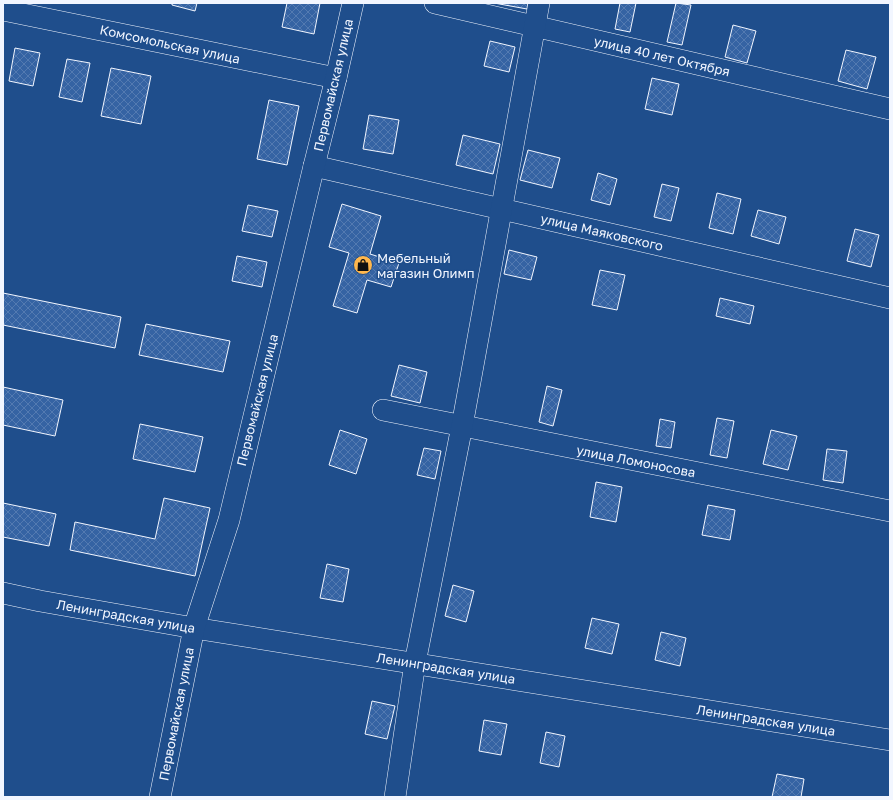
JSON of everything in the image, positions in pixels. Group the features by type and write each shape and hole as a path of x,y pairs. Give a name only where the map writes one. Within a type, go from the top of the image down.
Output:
{"street":[{"name":"Первомайская улица","path":"160,797 194,628 229,520 353,3"},
{"name":"улица 40 лет Октября","path":"435,3 890,109"},
{"path":"396,797 415,663 462,426 540,3"},
{"name":"Комсомольская улица","path":"3,10 336,78"},
{"name":"улица Маяковского","path":"314,166 890,298"},
{"name":"улица Ломоносова","path":"383,410 890,511"},
{"name":"Ленинградская улица","path":"3,593 194,628 890,740"}],"building":[{"path":"172,3 197,3 195,11 172,5"},
{"path":"287,3 320,3 314,34 282,27"},
{"path":"494,3 528,3 527,9"},
{"path":"620,3 636,3 630,32 615,29"},
{"path":"676,3 691,5 682,45 667,42"},
{"path":"733,25 756,31 747,63 725,57"},
{"path":"490,41 515,47 509,72 484,66"},
{"path":"15,48 40,53 33,86 9,81"},
{"path":"846,50 876,57 867,89 838,81"},
{"path":"67,59 90,63 82,102 59,97"},
{"path":"111,68 151,76 141,124 101,116"},
{"path":"652,78 679,84 672,115 645,109"},
{"path":"269,100 299,106 287,165 257,159"},
{"path":"369,115 399,120 393,154 363,149"},
{"path":"463,135 500,144 493,174 456,165"},
{"path":"528,150 560,158 552,188 520,180"},
{"path":"598,173 617,179 610,205 591,200"},
{"path":"662,184 679,188 671,221 654,217"},
{"path":"717,193 741,199 733,234 709,228"},
{"path":"342,204 381,216 370,254 399,263 391,287 367,280 357,313 333,306 349,253 329,247"},
{"path":"248,205 278,211 272,237 242,231"},
{"path":"758,210 786,217 779,244 751,236"},
{"path":"855,229 879,235 871,267 847,261"},
{"path":"509,250 537,257 531,280 504,274"},
{"path":"237,256 267,262 262,287 232,281"},
{"path":"600,270 625,275 617,310 592,305"},
{"path":"3,293 121,317 115,348 3,325"},
{"path":"720,298 754,306 750,324 716,316"},
{"path":"146,324 230,341 223,372 139,355"},
{"path":"399,365 427,372 420,403 391,396"},
{"path":"547,386 562,390 553,426 539,422"},
{"path":"3,387 63,400 55,436 3,425"},
{"path":"717,418 734,421 727,458 710,455"},
{"path":"660,419 675,422 671,448 656,446"},
{"path":"140,424 203,437 195,472 133,459"},
{"path":"340,430 367,439 356,474 329,465"},
{"path":"771,430 797,436 788,470 763,464"},
{"path":"424,448 441,451 435,479 417,475"},
{"path":"827,449 847,451 843,483 823,480"},
{"path":"596,482 622,487 616,522 590,517"},
{"path":"164,498 210,508 195,576 70,550 75,522 155,539"},
{"path":"3,503 56,514 49,546 3,537"},
{"path":"708,505 735,510 730,540 702,535"},
{"path":"327,564 349,569 343,602 320,598"},
{"path":"453,585 474,591 466,622 445,616"},
{"path":"592,618 619,624 612,654 585,648"},
{"path":"661,632 686,638 680,666 655,660"},
{"path":"372,701 395,706 387,739 365,734"},
{"path":"484,720 507,724 501,755 479,751"},
{"path":"546,732 565,736 559,767 540,763"},
{"path":"777,774 804,779 801,797 772,797"}],"place":[{"name":"Мебельный магазин Олимп","path":"363,265"}]}
